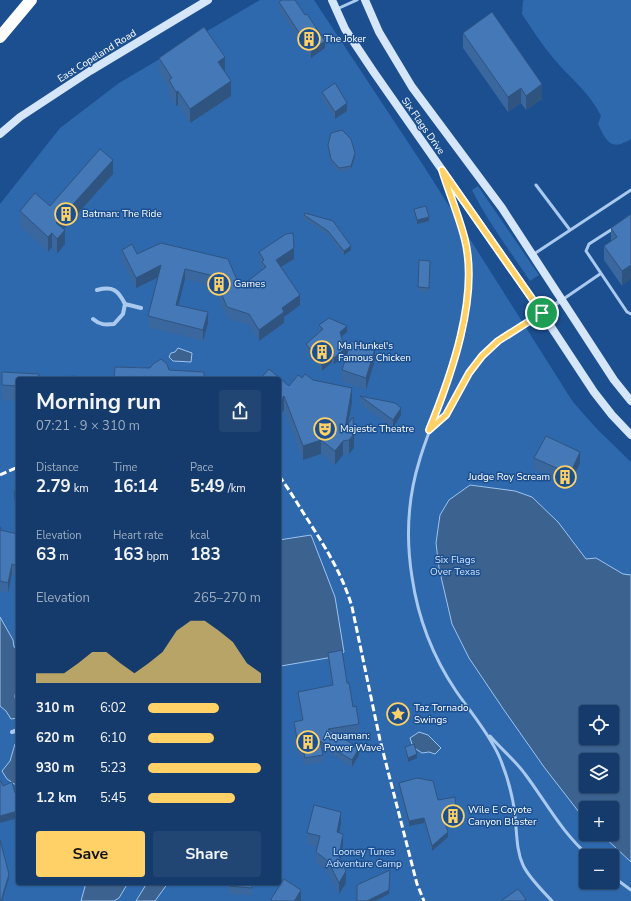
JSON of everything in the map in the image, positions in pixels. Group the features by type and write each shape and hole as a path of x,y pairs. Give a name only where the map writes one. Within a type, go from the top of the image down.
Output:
{"highway":[{"path":"0,37 31,0"}],"street":[{"name":"East Copeland Road","path":"0,134 20,117 90,71 208,0"},
{"name":"Six Flags Drive","path":"332,0 346,29 369,65 542,313 594,392 631,435"},
{"name":"Six Flags Drive","path":"365,0 379,32 412,87 502,208 614,380 631,401"},
{"path":"93,319 99,324 114,324 123,314 125,304 115,290 107,287 97,290"},
{"path":"542,313 562,300"},
{"path":"125,304 141,308"},
{"path":"12,732 16,731"}],"lane":[{"path":"336,10 356,0"},
{"path":"442,170 465,240 468,283 466,309 458,344 418,464 412,493 409,544 412,576 421,618 436,656 456,692 485,731 524,773 568,836 582,849"},
{"path":"536,185 570,230"},
{"path":"532,255 631,190"},
{"path":"619,225 589,244 586,251 600,274 627,312 631,314"},
{"path":"562,300 600,274"},
{"path":"429,430 446,415 469,373 482,356 498,341 542,313"},
{"path":"485,731 496,750 509,784 515,814 518,848 522,863 525,869 552,901"},
{"path":"619,881 631,890"}],"green space":[{"name":"Six Flags Over Texas","path":"260,0 314,0 425,168 573,402 597,429 631,462 631,901 0,901 0,204 60,128 119,83"},
{"path":"524,0 631,0 631,139 619,145 610,143 607,140 598,124 601,116 591,100 550,54 522,14"},
{"path":"478,186 539,275 530,281 478,202 472,190"}],"shaded area":[{"path":"178,348 192,353 191,362 173,361 169,357 171,353 175,352"},
{"path":"470,485 515,491 532,497 558,522 586,559 596,558 623,574 631,575 631,862 619,851 619,849 608,841 619,841 619,801 579,801 579,812 544,767 469,658 452,624 439,568 436,543 440,515 449,500"},
{"path":"311,535 335,597 344,652 339,656 281,666 281,540"},
{"path":"0,617 13,640 14,647 16,648 16,718 11,719 6,711 0,706"},
{"path":"419,732 428,735 441,748 435,754 429,752 422,753 413,747 410,738"},
{"path":"15,744 16,785 7,779 2,771 10,761"},
{"path":"85,885 127,885 119,898 114,901 81,901"},
{"path":"146,885 167,885 155,901 136,901"}],"building":[{"path":"282,0 295,0 305,15 307,14 325,41 311,51 279,2"},
{"path":"492,12 542,84 526,96 521,88 508,97 463,33"},
{"path":"204,27 225,57 218,62 231,81 190,109 178,91 176,92 169,80 172,78 159,58"},
{"path":"335,83 347,103 335,112 322,92"},
{"path":"342,130 351,139 355,153 351,166 339,168 331,159 328,145 331,133"},
{"path":"100,149 113,160 56,223 65,230 57,239 52,233 48,237 20,211 35,193 50,206"},
{"path":"426,206 429,217 417,220 414,209"},
{"path":"305,213 333,221 351,246 344,251 328,231 304,215"},
{"path":"631,214 631,265 622,271 604,246 617,237 611,228"},
{"path":"293,233 294,248 276,260 300,295 282,308 284,312 259,330 249,314 227,307 214,276 185,269 176,305 208,312 203,330 148,316 161,265 136,278 122,250 132,244 137,254 161,243 228,259 240,287 266,267 262,262 264,260 259,252 286,234"},
{"path":"419,260 430,261 429,288 418,287"},
{"path":"329,318 347,326 340,332 343,343 349,345 334,358 332,356 322,365 306,344 323,329 319,325"},
{"path":"351,341 375,349 366,378 342,370"},
{"path":"161,359 167,364 169,370 204,372 204,377 114,377 115,367 150,368"},
{"name":"Majestic Theatre","path":"269,369 278,377 262,377"},
{"path":"2,372 39,374 38,377 16,377 16,386 2,385"},
{"name":"Majestic Theatre","path":"305,374 313,380 352,388 345,428 353,417 354,434 349,440 343,441 335,451 321,440 303,446 284,396 281,400 281,379 289,386 298,375 302,378"},
{"path":"360,396 395,403 401,408 393,420"},
{"path":"546,436 580,452 570,474 534,458"},
{"path":"16,490 16,507 14,491"},
{"path":"0,530 16,534 16,565 12,564 8,583 0,581"},
{"path":"342,650 347,683 349,683 353,707 356,706 359,724 328,729 359,748 352,760 320,741 323,755 305,758 303,749 299,750 294,722 303,720 298,692 333,685 328,653"},
{"path":"414,744 417,754 408,758 405,747"},
{"path":"417,778 433,781 438,800 455,797 457,819 444,820 448,832 432,846 424,818 409,821 399,783"},
{"path":"0,781 3,786 12,782 16,793 16,812 0,816"},
{"path":"314,805 341,812 337,832 343,834 339,856 346,871 339,883 328,861 316,852 320,836 307,833"},
{"path":"0,840 9,874 1,901 0,901"},
{"path":"390,870 389,890 367,901 357,901 357,885"},
{"path":"284,879 301,890 295,901 272,901 271,899"},
{"path":"252,885 252,888 229,886"},
{"path":"518,889 526,899 523,901 501,901"}],"railway":[{"path":"0,475 16,468"},
{"path":"281,479 326,550 338,571 348,595 352,607 380,740 417,884 424,901"}],"place":[{"name":"The Joker","path":"309,39"},
{"name":"Batman: The Ride","path":"66,214"},
{"name":"Games","path":"219,284"},
{"name":"Ma Hunkel's Famous Chicken","path":"322,352"},
{"name":"Majestic Theatre","path":"325,429"},
{"name":"Judge Roy Scream","path":"565,477"},
{"name":"Taz Tornado Swings","path":"398,714"},
{"name":"Aquaman: Power Wave","path":"308,742"},
{"name":"Wile E Coyote Canyon Blaster","path":"453,816"}],"route":[{"path":"442,170 542,313 498,341 482,356 458,390 446,415 429,430 452,367 463,325 468,283 465,240 442,170"}],"park label":[{"name":"Looney Tunes Adventure Camp","path":"364,858"}]}
